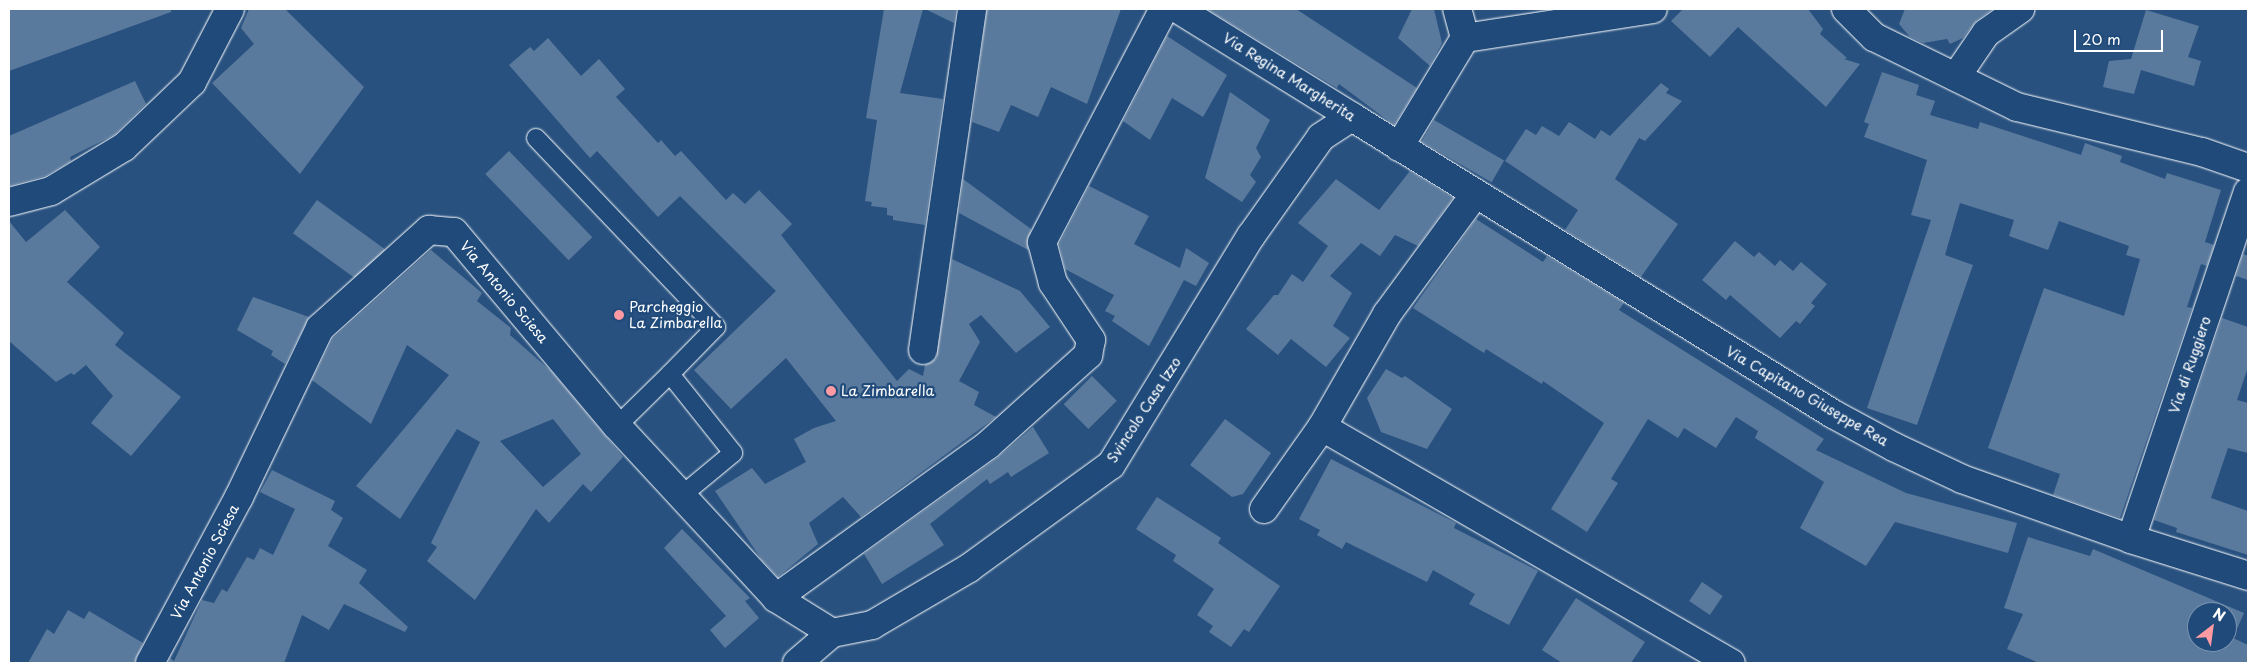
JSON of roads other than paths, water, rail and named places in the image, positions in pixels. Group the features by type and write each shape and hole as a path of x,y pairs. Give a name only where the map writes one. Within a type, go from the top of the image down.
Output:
{"street":[{"path":"9,202 51,191 124,148 192,82 230,9"},
{"path":"923,350 972,9"},
{"path":"776,598 988,445 1088,355 1091,340 1053,283 1042,242 1164,9"},
{"name":"Via Regina Margherita","path":"1178,9 1399,147"},
{"path":"1399,147 1465,38 1457,9"},
{"path":"1465,38 1653,9"},
{"path":"1846,9 1874,37 2017,107 2202,152 2248,168"},
{"path":"1956,77 1986,34 2020,9"},
{"name":"Svincolo Casa Izzo","path":"832,633 872,625 969,568 1110,465 1251,236 1321,137 1352,117"},
{"name":"Via Capitano Giuseppe Rea","path":"1399,147 1833,414 1894,447 1962,479 2131,539 2248,576"},
{"name":"Via di Ruggiero","path":"2131,539 2248,192"},
{"path":"1264,510 1322,427 1387,314 1475,194"},
{"name":"Via Antonio Sciesa","path":"150,663 239,497 320,328 429,230 454,232 617,426 776,598 832,633"},
{"path":"1322,427 1732,663"},
{"path":"797,663 832,633"}],"lane":[{"path":"536,138 716,326 617,426"},
{"path":"670,374 733,453 681,496"}],"place":[{"name":"Parcheggio La Zimbarella","path":"619,315"},
{"name":"La Zimbarella","path":"831,391"}]}
